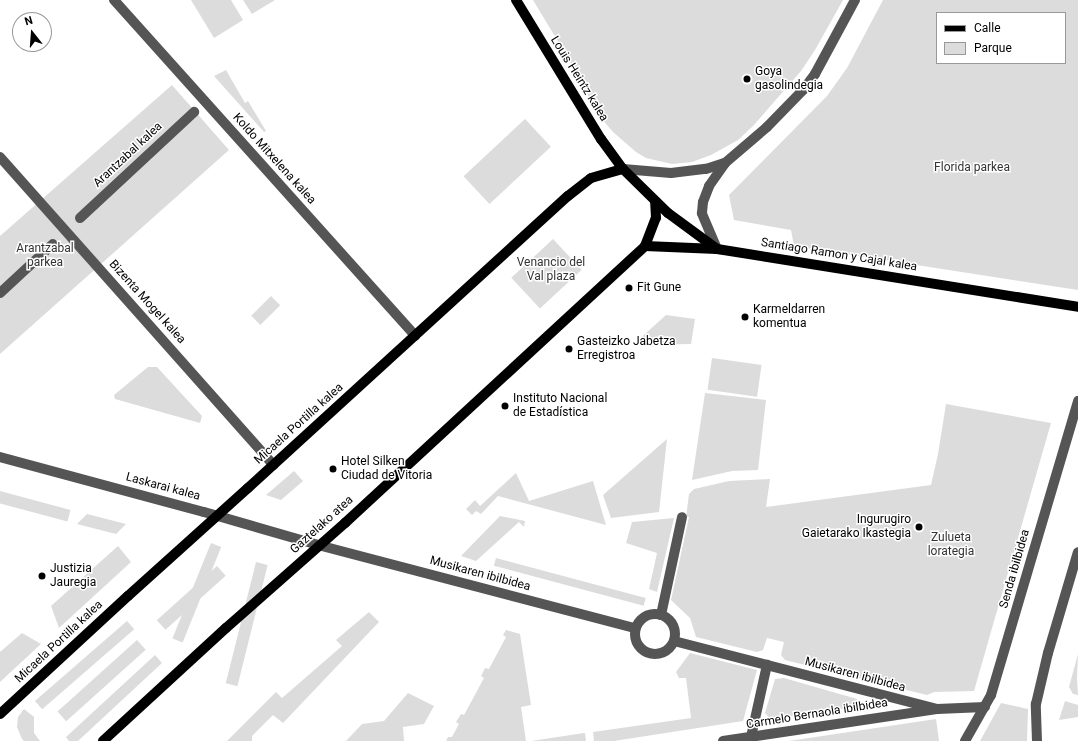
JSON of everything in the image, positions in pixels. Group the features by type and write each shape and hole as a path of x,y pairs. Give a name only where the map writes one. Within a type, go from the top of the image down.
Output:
{"main road":[{"name":"Louis Heintz kalea","path":"516,0 601,139 623,169"},
{"name":"Micaela Portilla kalea","path":"0,714 581,185 591,178 623,169"},
{"name":"Santiago Ramon y Cajal kalea","path":"623,169 668,213 717,249 1078,307"},
{"name":"Gaztelako atea","path":"103,741 318,545 345,523 645,246 656,218 655,201"},
{"path":"645,246 717,249"}],"street":[{"name":"Koldo Mitxelena kalea","path":"114,0 414,336"},
{"path":"717,249 702,216 703,202 709,186 725,163 767,127 803,90 816,74 855,0"},
{"name":"Arantzabal kalea","path":"80,218 194,112"},
{"name":"Bizenta Mogel kalea","path":"0,158 273,465"},
{"path":"623,169 684,172 706,169 725,163"},
{"path":"0,293 54,244"},
{"name":"Senda ibilbidea","path":"965,741 991,695 1078,401"},
{"name":"Laskarai kalea","path":"0,457 318,545"},
{"path":"661,615 682,517"},
{"name":"Musikaren ibilbidea","path":"318,545 635,628"},
{"path":"1037,741 1036,704 1048,653 1078,552"},
{"path":"657,613 661,615 666,616 672,622 676,631 674,641 664,652 649,653 642,650 637,643 634,636 635,628 640,620 647,614 657,613"},
{"name":"Musikaren ibilbidea","path":"674,641 936,709"},
{"path":"751,737 767,665"},
{"name":"Carmelo Bernaola ibilbidea","path":"723,741 936,709 985,707"}],"green space":[{"path":"191,0 231,0 243,20 214,38"},
{"path":"243,0 275,0 252,14"},
{"path":"533,0 843,0 815,50 801,71 753,126 738,140 711,155 692,162 672,164 646,158 636,152 613,132 601,118 586,93 580,78"},
{"name":"Florida parkea","path":"883,0 1078,0 1078,290 794,246 791,230 734,220 729,195 827,96 847,68"},
{"path":"226,70 245,103 248,101 266,131 264,132 214,76"},
{"name":"Arantzabal parkea","path":"172,85 229,150 0,354 0,236"},
{"path":"525,119 551,147 489,204 464,176"},
{"name":"Venancio del Val plaza","path":"553,239 582,270 540,309 511,278"},
{"path":"271,296 280,305 260,325 251,316"},
{"path":"666,315 695,319 691,344 637,345 635,343"},
{"path":"712,358 762,365 757,397 708,390"},
{"path":"148,367 157,367 202,416 200,423 115,399 114,395"},
{"path":"705,393 766,400 758,470 732,471 692,480"},
{"name":"Zulueta lorategia","path":"946,404 1051,423 974,691 934,692 927,695 785,660 781,655 784,642 767,638 763,650 757,652 696,637 690,618 671,600 689,517 686,517 689,494 694,489 729,481 770,479 766,507 931,485 938,454"},
{"path":"667,439 659,512 611,518 603,495"},
{"path":"294,471 303,481 281,500 266,495"},
{"path":"516,473 529,501 593,481 606,525 498,496 481,514 476,511 472,515 466,509 475,500 480,506"},
{"path":"0,491 71,510 67,521 0,503"},
{"path":"87,514 126,524 116,534 77,524"},
{"path":"500,516 525,521 524,527 519,522 476,561 461,556"},
{"path":"674,518 657,592 649,589 657,553 626,543 632,522"},
{"path":"211,543 221,547 183,643 172,638"},
{"path":"118,546 131,562 59,628 51,606"},
{"path":"496,558 646,598 644,606 494,566"},
{"path":"256,562 268,565 237,686 226,683"},
{"path":"217,566 226,576 166,630 157,620"},
{"path":"369,612 379,622 283,723 273,715 252,736 252,741 227,741 276,692 282,698 342,646 336,640"},
{"path":"127,621 134,629 42,709 35,701"},
{"path":"506,630 520,634 531,705 521,707 526,741 446,741 448,737 452,737 459,724 456,722 461,714 464,715 484,678 481,676 485,668 489,669 506,637 503,635"},
{"path":"22,633 41,644 0,682 0,652"},
{"path":"137,640 146,650 66,721 57,712"},
{"path":"690,653 757,670 743,721 614,741 594,741 593,732 691,718 686,678 679,678 676,672"},
{"path":"1078,654 1078,695 1073,694 1069,687"},
{"path":"155,655 162,663 78,741 69,741 66,737"},
{"path":"784,678 857,699 856,707 770,719 765,713 775,679"},
{"path":"408,693 434,706 424,724 403,727 404,741 346,741 362,724 384,721"},
{"path":"1065,701 1078,705 1078,717 1059,720"},
{"path":"1001,703 1028,709 1027,741 980,741"},
{"path":"24,709 34,717 34,733 40,741 24,741 22,739 17,727 18,717"},
{"path":"936,719 939,741 789,741"},
{"path":"584,733 586,741 531,741"}],"place":[{"name":"Goya gasolindegia","path":"747,79"},
{"name":"Fit Gune","path":"629,288"},
{"name":"Karmeldarren komentua","path":"745,317"},
{"name":"Gasteizko Jabetza Erregistroa","path":"569,349"},
{"name":"Instituto Nacional de Estadística","path":"505,406"},
{"name":"Hotel Silken Ciudad de Vitoria","path":"333,469"},
{"name":"Ingurugiro Gaietarako Ikastegia","path":"919,527"},
{"name":"Justizia Jauregia","path":"42,576"}]}
